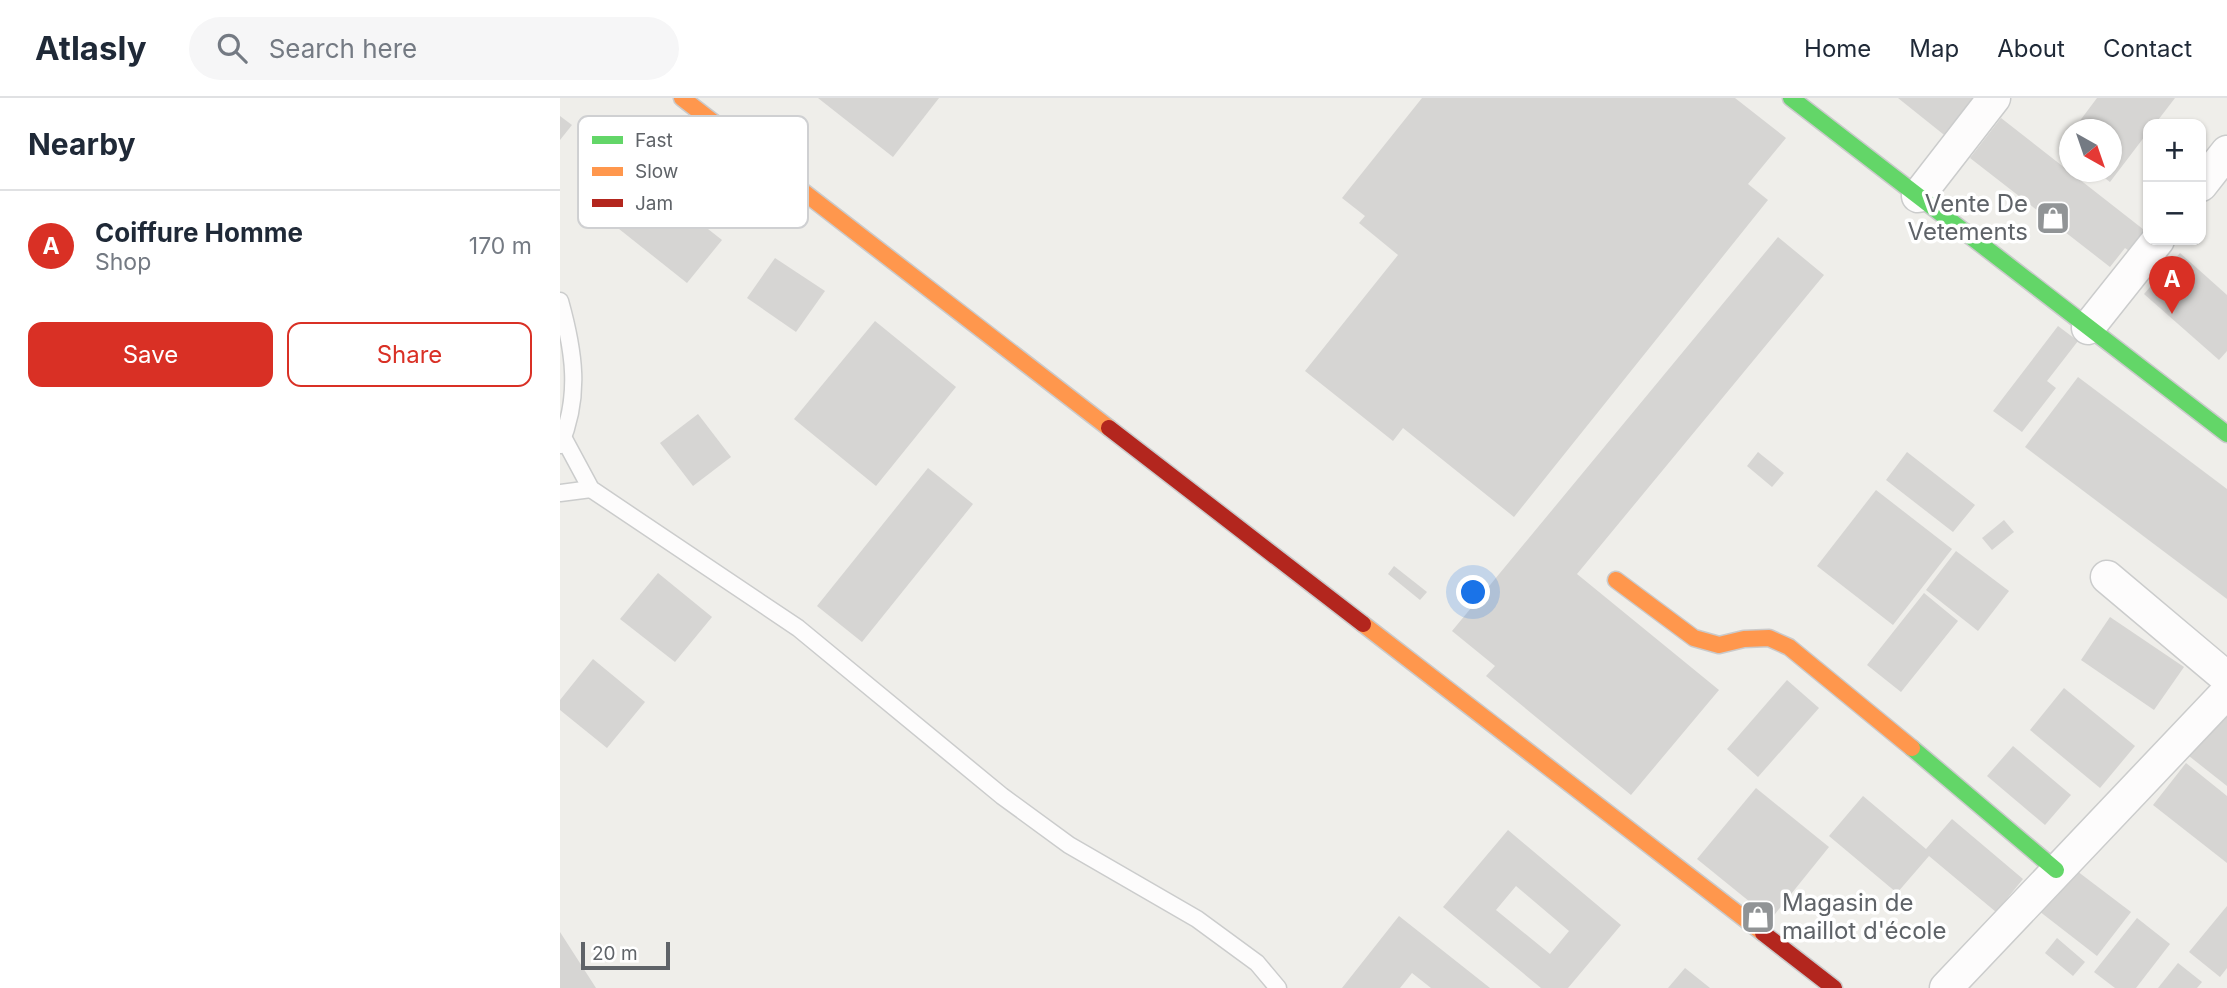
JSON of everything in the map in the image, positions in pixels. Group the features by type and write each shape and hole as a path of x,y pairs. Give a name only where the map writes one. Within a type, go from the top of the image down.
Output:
{"street":[{"path":"682,98 705,116"},
{"path":"1790,98 2227,434"},
{"path":"1918,196 1994,98"},
{"path":"2203,182 2227,152"},
{"path":"808,195 1834,988"},
{"path":"2088,328 2154,245"},
{"path":"2107,577 2227,678"},
{"path":"1616,580 1694,638 1719,645 1744,639 1769,638 1788,647 1851,696 2056,870"},
{"path":"1946,988 2227,692"}],"lane":[{"path":"560,301 569,335 574,393 562,441 591,489 798,628 1002,796 1069,845 1197,919 1257,963 1278,988"},
{"path":"560,493 591,489"}],"building":[{"path":"818,98 939,98 893,157"},
{"path":"1422,98 1735,98 1786,138 1748,184 1768,200 1514,517 1403,428 1393,441 1305,371 1398,255 1359,223 1365,216 1342,198"},
{"path":"1898,98 1978,98 1948,138"},
{"path":"2097,98 2175,98 2159,119 2143,119 2143,139 2122,166 2122,119 2081,119"},
{"path":"560,116 572,125 560,140"},
{"path":"2001,118 2059,163 2059,182 2083,182 2143,229 2143,243 2136,256 2125,248 2110,267 1970,158"},
{"path":"618,228 707,228 722,240 687,283"},
{"path":"1778,237 1824,275 1577,574 1719,690 1631,795 1486,676 1495,666 1452,631"},
{"path":"2180,253 2227,295 2227,351 2219,360 2144,294"},
{"path":"775,258 825,291 796,332 747,298"},
{"path":"875,321 956,387 876,486 794,419"},
{"path":"2058,326 2078,341 2047,381 2056,388 2022,432 1993,411"},
{"path":"2078,377 2227,489 2227,599 2025,447"},
{"path":"698,414 731,457 693,486 660,443"},
{"path":"1758,452 1784,473 1772,487 1747,466"},
{"path":"1907,452 1975,505 1953,532 1886,480"},
{"path":"928,468 973,504 862,642 817,606"},
{"path":"1876,490 1952,549 1893,625 1817,566"},
{"path":"2004,520 2014,532 1992,550 1982,538"},
{"path":"1956,551 2009,591 1978,631 1926,590"},
{"path":"1394,566 1427,592 1420,600 1388,574"},
{"path":"658,573 712,617 675,662 620,619"},
{"path":"1924,593 1958,621 1901,692 1867,665"},
{"path":"2110,617 2184,667 2154,710 2081,660"},
{"path":"593,659 645,702 607,748 560,710 560,700"},
{"path":"1787,680 1819,708 1758,777 1727,749"},
{"path":"2064,688 2135,746 2100,788 2030,730"},
{"path":"2227,707 2227,786 2189,756"},
{"path":"2013,746 2071,795 2045,825 1987,776"},
{"path":"2186,763 2227,796 2227,863 2153,805"},
{"path":"1756,788 1829,847 1771,919 1697,859"},
{"path":"1863,796 1926,849 1952,819 2023,879 1996,912 1929,856 1897,893 1829,836"},
{"path":"1508,830 1621,925 1568,988 1541,988 1443,907","holes":["1516,886 1569,931 1550,954 1496,910"]},
{"path":"2073,868 2131,912 2097,956 2039,911"},
{"path":"2227,906 2227,968 2220,977 2189,952"},
{"path":"1399,916 1490,988 1431,988 1412,973 1400,988 1342,988"},
{"path":"2137,918 2170,944 2136,988 2115,988 2094,972"},
{"path":"560,932 596,988 560,988"},
{"path":"2057,938 2085,962 2073,976 2045,953"},
{"path":"2178,963 2202,982 2197,988 2158,988"},
{"path":"1685,968 1710,988 1668,988"}],"traffic: fast":[{"path":"1791,98 2227,434"},
{"path":"1912,748 2056,870"}],"traffic: slow":[{"path":"682,98 705,116"},
{"path":"808,195 1109,428"},
{"path":"1616,580 1694,638 1719,645 1744,639 1769,638 1789,647 1912,748"},
{"path":"1363,624 1763,933"}],"traffic: jam":[{"path":"1109,428 1363,624"},
{"path":"1763,933 1834,988"}],"place":[{"name":"Vente De Vetements","path":"2053,218"},
{"name":"Coiffure Homme","path":"2172,314"},
{"name":"Magasin de maillot d'école","path":"1758,917"}]}
